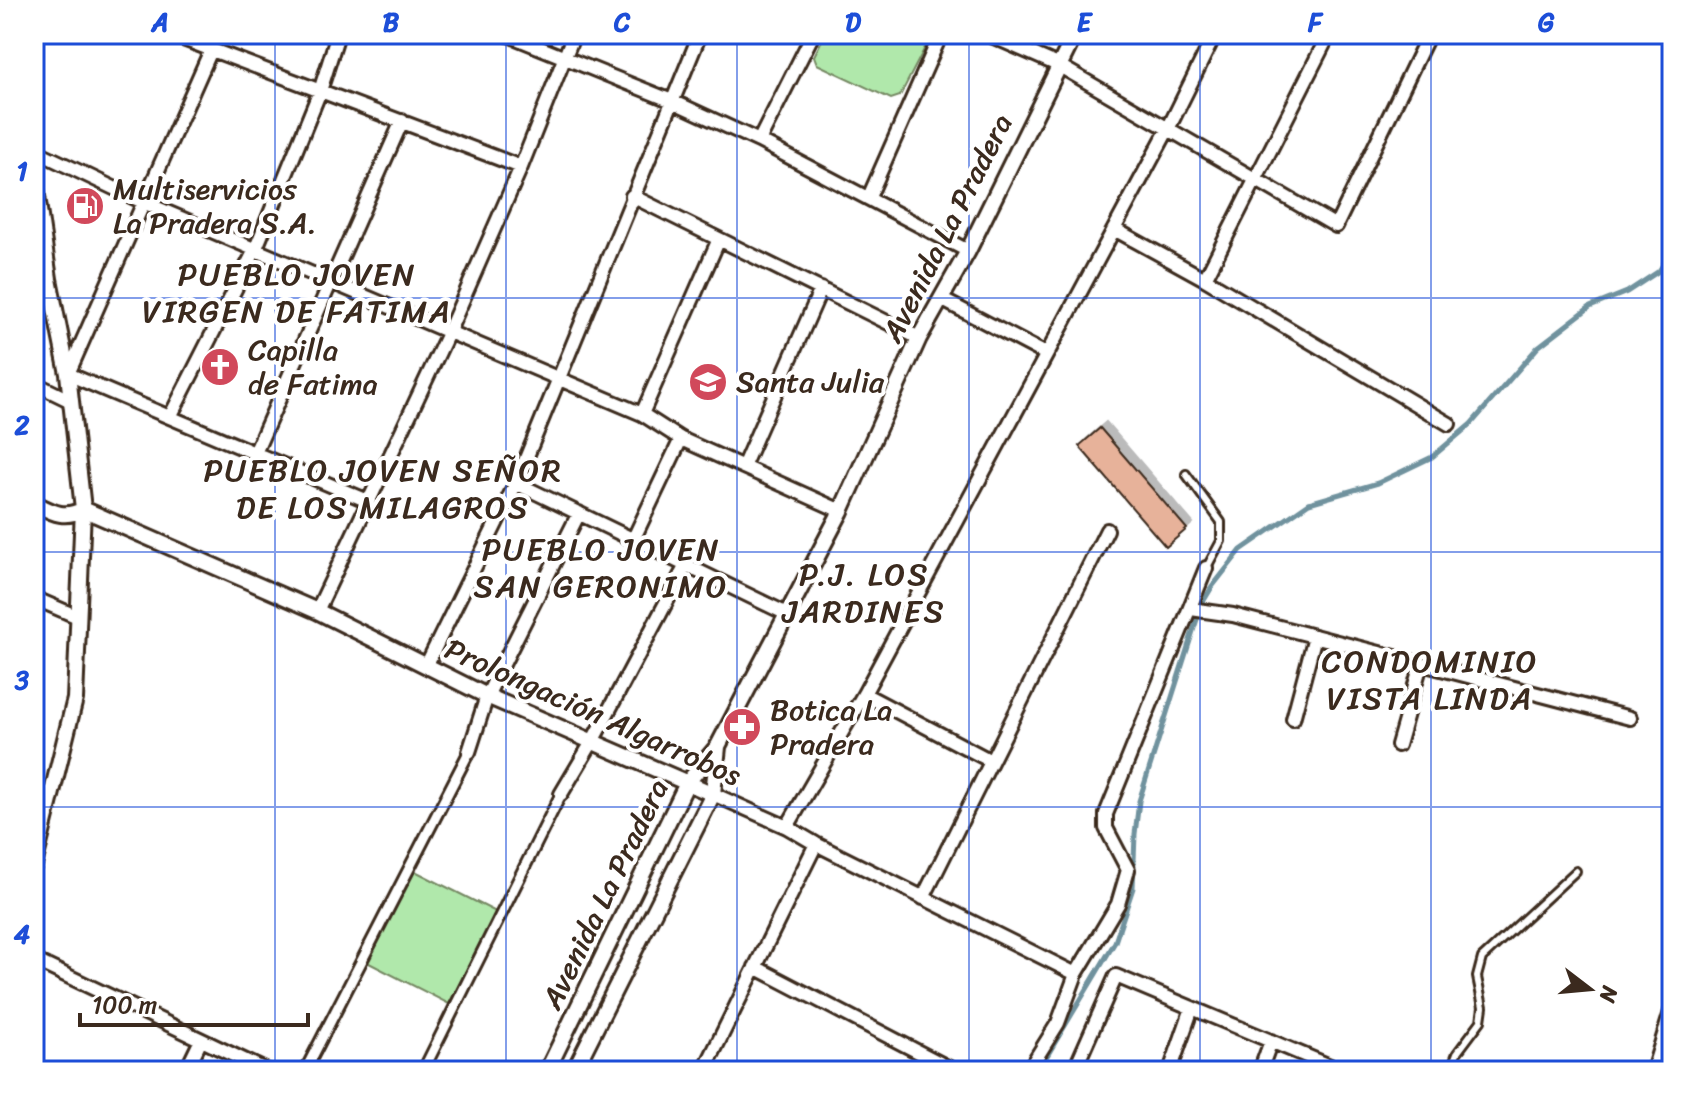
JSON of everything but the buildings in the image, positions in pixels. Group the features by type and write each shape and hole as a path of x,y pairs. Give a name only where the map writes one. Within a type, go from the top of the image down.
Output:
{"street":[{"path":"170,34 521,167"},
{"path":"170,417 256,248 320,91 338,34"},
{"path":"506,34 672,101 759,141 968,251"},
{"path":"317,611 449,331 521,167 574,34"},
{"path":"426,666 516,483 700,34"},
{"path":"759,141 813,34"},
{"path":"869,197 941,34"},
{"path":"987,34 1058,65 1336,226 1429,34"},
{"name":"Avenida La Pradera","path":"547,1071 687,783 718,746 841,511 919,338 968,251 1075,34"},
{"path":"787,827 864,694 1169,127 1215,34"},
{"path":"1205,279 1329,34"},
{"path":"68,374 211,50"},
{"path":"255,453 402,121"},
{"path":"34,150 143,202 642,414 681,439 841,511"},
{"path":"34,175 49,279 68,374 83,509 75,699 34,865"},
{"path":"632,196 919,338"},
{"path":"1114,229 1205,279 1449,424"},
{"path":"642,414 719,239"},
{"path":"34,272 49,279"},
{"path":"743,467 821,289"},
{"path":"941,299 1046,354"},
{"path":"68,374 368,501"},
{"path":"34,383 71,401"},
{"path":"633,540 681,439"},
{"path":"516,483 787,614"},
{"path":"34,503 57,515 73,515 83,509"},
{"name":"Prolongación Algarrobos","path":"83,509 317,611 487,696 787,827 1076,974"},
{"path":"305,1071 469,752 487,696 579,513"},
{"path":"923,898 1107,530"},
{"path":"423,1071 561,794 686,565"},
{"path":"1028,1071 1058,1023 1076,974 1118,904 1128,870 1106,828 1106,814 1197,610 1206,568"},
{"path":"34,598 78,617"},
{"path":"1197,610 1233,615 1630,718"},
{"path":"1293,719 1315,636"},
{"path":"1398,745 1421,664"},
{"path":"864,694 991,761"},
{"name":"Avenida La Pradera","path":"574,1071 713,794 718,746"},
{"path":"704,1071 816,844"},
{"path":"34,960 267,1071"},
{"path":"755,967 955,1071"},
{"path":"1074,1071 1116,976 1342,1071"},
{"path":"1170,1071 1192,1008"},
{"path":"1654,1071 1672,1012"},
{"path":"186,1071 201,1040"},
{"path":"1260,1071 1271,1041"}],"lane":[{"path":"1186,474 1221,522 1221,541 1206,568"},
{"path":"1450,1071 1457,1053 1481,1021 1483,1007 1477,977 1482,958 1576,871"}],"green space":[{"path":"825,34 932,34 900,96 891,99 817,64 814,56"},
{"path":"413,870 496,912 449,1004 367,962"}],"waterway":[{"path":"1038,1071 1115,942 1133,888 1139,801 1193,631 1212,587 1241,550 1309,503 1378,483 1432,457 1471,424 1538,347 1590,307 1627,292 1659,271 1672,250"}],"place":[{"name":"Multiservicios La Pradera S.A.","path":"85,206"},
{"name":"Capilla de Fatima","path":"220,367"},
{"name":"Santa Julia","path":"708,382"},
{"name":"Botica La Pradera","path":"742,727"}],"district":[{"name":"PUEBLO JOVEN VIRGEN DE FATIMA","path":"297,292"},
{"name":"PUEBLO JOVEN SEÑOR DE LOS MILAGROS","path":"383,488"},
{"name":"PUEBLO JOVEN SAN GERONIMO","path":"601,568"},
{"name":"P.J. LOS JARDINES","path":"864,592"},
{"name":"CONDOMINIO VISTA LINDA","path":"1430,680"}]}
